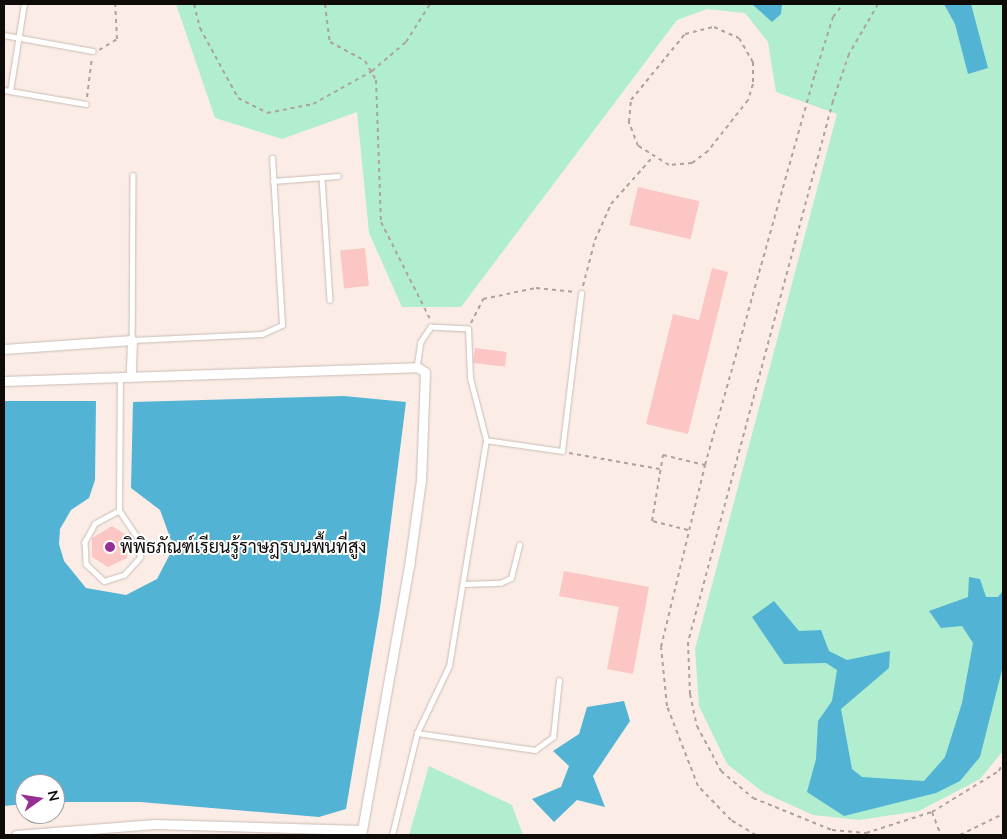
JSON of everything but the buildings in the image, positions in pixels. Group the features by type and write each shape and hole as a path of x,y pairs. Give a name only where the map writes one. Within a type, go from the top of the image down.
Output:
{"street":[{"path":"4,349 132,340 131,377"},
{"path":"4,381 417,367 425,372 427,384 421,480 361,832 155,824 16,835"}],"lane":[{"path":"10,91 24,4"},
{"path":"4,35 93,51"},
{"path":"4,90 86,104"},
{"path":"133,175 132,340 262,334 282,325 272,158"},
{"path":"273,181 338,176"},
{"path":"322,177 330,300"},
{"path":"486,440 562,451 581,293"},
{"path":"392,835 417,733 449,666 464,584 486,440 471,386 468,329 431,327 421,342 417,367"},
{"path":"119,511 95,524 85,542 86,564 104,581 124,575 140,557 138,539 119,511 120,377"},
{"path":"464,584 500,583 511,578 519,545"},
{"path":"417,733 535,750 553,737 559,680"}],"path":[{"path":"86,104 93,51 109,48 117,39 115,4"},
{"path":"194,4 200,28 238,98 252,107 267,112 312,104 372,71 406,42 430,4"},
{"path":"325,4 330,42 365,60 372,71 377,87 381,222 432,315 431,327"},
{"path":"756,835 731,820 698,786 667,706 661,647 705,465 815,74 834,17 843,4"},
{"path":"878,4 849,54 830,111 688,642 690,694 697,726 722,771 753,798 794,817 849,831 893,828 932,812 999,772 1003,762"},
{"path":"714,27 738,38 753,62 748,100 708,151 692,163 670,165 652,158 638,146 629,122 631,100 685,34 714,27"},
{"path":"468,329 483,299 536,288 581,293 595,240 611,204 652,158"},
{"path":"562,451 660,469"},
{"path":"689,530 652,521 663,455 705,465"},
{"path":"932,812 941,835"},
{"path":"960,835 1003,814"}],"green space":[{"path":"176,4 1003,4 1003,751 980,779 919,811 859,820 813,815 764,793 727,764 699,706 695,649 837,114 776,92 768,42 745,13 707,9 677,20 461,307 402,307 369,233 357,112 282,139 215,118"},
{"path":"429,766 512,805 523,835 409,835"}],"water":[{"path":"752,4 782,4 781,14 772,22"},
{"path":"944,4 971,4 988,68 968,74 955,24"},
{"path":"344,396 406,402 380,608 346,809 319,817 140,802 65,802 65,774 15,774 15,805 4,806 4,401 96,401 95,480 89,498 71,510 60,529 59,544 64,561 86,588 126,595 157,579 170,554 171,540 160,510 131,488 133,402"},
{"path":"969,577 980,579 986,597 998,597 1003,591 1003,666 980,757 960,781 936,793 844,816 807,792 816,759 818,721 832,701 837,670 826,663 784,664 752,617 774,601 799,631 821,630 829,651 847,660 890,651 889,668 841,709 852,769 862,777 924,781 945,757 962,703 973,643 962,626 941,628 929,611 968,597"},
{"path":"624,701 630,721 593,776 605,807 577,800 554,822 532,799 561,787 569,766 553,751 579,734 587,707"}],"place":[{"name":"พิพิธภัณฑ์เรียนรู้ราษฎรบนพื้นที่สูง","path":"110,547"}]}
